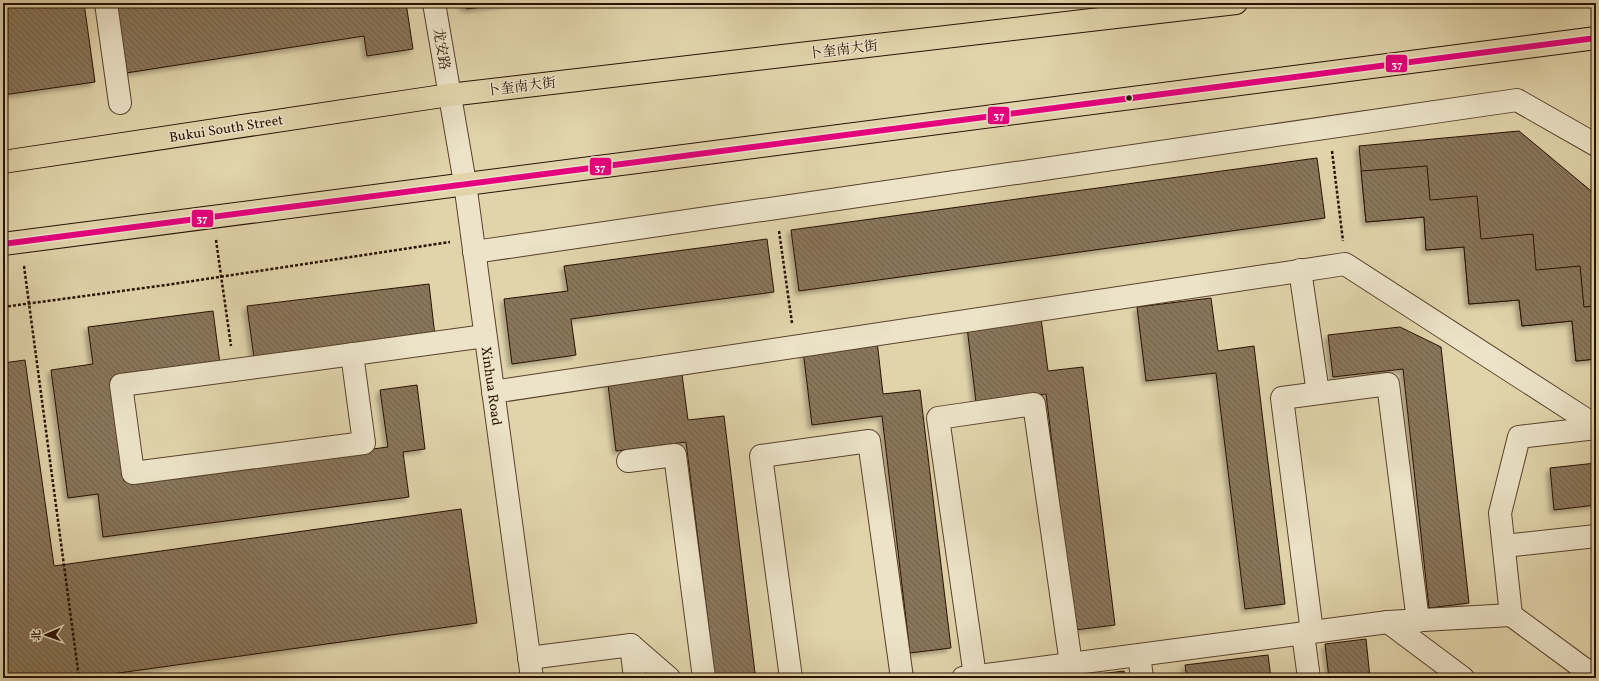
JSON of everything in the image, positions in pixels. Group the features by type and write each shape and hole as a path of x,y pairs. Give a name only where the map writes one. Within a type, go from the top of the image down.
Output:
{"main road":[{"name":"卜奎南大街","path":"449,95 1164,7 1236,3"},
{"path":"12,243 465,183 1596,38"},
{"name":"Bukui South Street","path":"3,162 449,95"}],"street":[{"path":"106,3 120,104"},
{"name":"龙安路","path":"434,3 449,95"},
{"name":"Xinhua Road","path":"449,95 465,183 531,668"},
{"path":"473,245 1330,128 1517,100 1596,145"},
{"path":"493,392 795,345 1345,264 1596,427"},
{"path":"1300,270 1318,393"},
{"path":"352,354 364,443 133,474 121,385 485,336"},
{"path":"1309,678 1308,633 1282,398 1388,384 1418,621"},
{"path":"1065,669 1034,404 938,418 968,677 1065,669 1139,655 1388,622 1511,615 1590,673"},
{"path":"1511,615 1500,514 1519,437 1596,427"},
{"path":"791,678 761,456 869,440 902,678"},
{"path":"628,461 675,455 704,678"},
{"path":"1504,546 1596,536"},
{"path":"1388,622 1463,678"},
{"path":"531,668 631,645"},
{"path":"631,645 635,678"},
{"path":"631,645 669,678"},
{"path":"1139,655 1142,678"}],"path":[{"path":"1330,128 1345,264"},
{"path":"213,217 234,370"},
{"path":"12,243 28,303 79,678"},
{"path":"3,307 221,276 473,245"},
{"path":"781,248 795,345"}],"building":[{"path":"3,3 84,3 95,82 3,95"},
{"path":"115,3 406,3 413,49 367,56 364,36 126,73"},
{"path":"460,3 511,3 467,9"},
{"path":"1519,131 1596,195 1596,359 1576,361 1572,321 1522,326 1519,300 1469,304 1464,247 1426,250 1424,217 1366,222 1359,146"},
{"path":"1317,158 1325,218 799,291 791,230"},
{"path":"1427,166 1430,200 1477,196 1481,239 1533,234 1536,270 1580,266 1584,307 1596,306 1596,359 1576,361 1572,321 1522,326 1519,300 1469,304 1464,247 1426,250 1424,217 1366,222 1361,171"},
{"path":"767,239 774,292 571,319 576,355 512,364 504,299 568,291 564,266"},
{"path":"429,284 435,336 254,358 247,306"},
{"path":"1211,298 1218,351 1254,346 1285,604 1245,609 1216,373 1146,381 1137,307"},
{"path":"213,311 220,364 111,379 124,481 388,447 380,390 417,385 425,449 403,452 409,497 103,537 98,494 68,498 51,370 93,364 88,327"},
{"path":"1041,318 1048,371 1083,367 1115,625 1075,630 1046,394 976,402 967,327"},
{"path":"1400,327 1441,347 1469,603 1429,608 1403,369 1333,377 1328,335"},
{"path":"877,341 883,394 920,390 951,648 910,653 882,416 812,425 803,350"},
{"path":"25,360 54,566 461,509 477,623 83,678 3,678 3,363"},
{"path":"681,367 688,420 724,416 755,673 715,678 686,442 616,451 607,376"},
{"path":"1596,463 1596,505 1554,510 1550,468"},
{"path":"1366,639 1370,678 1329,678 1325,644"},
{"path":"1268,655 1271,678 1187,678 1185,665"},
{"path":"1124,671 1125,678 1074,678 1074,677"},
{"path":"618,675 619,678 593,678"}],"transit line":[{"name":"37","path":"3,244 1596,38"}]}
